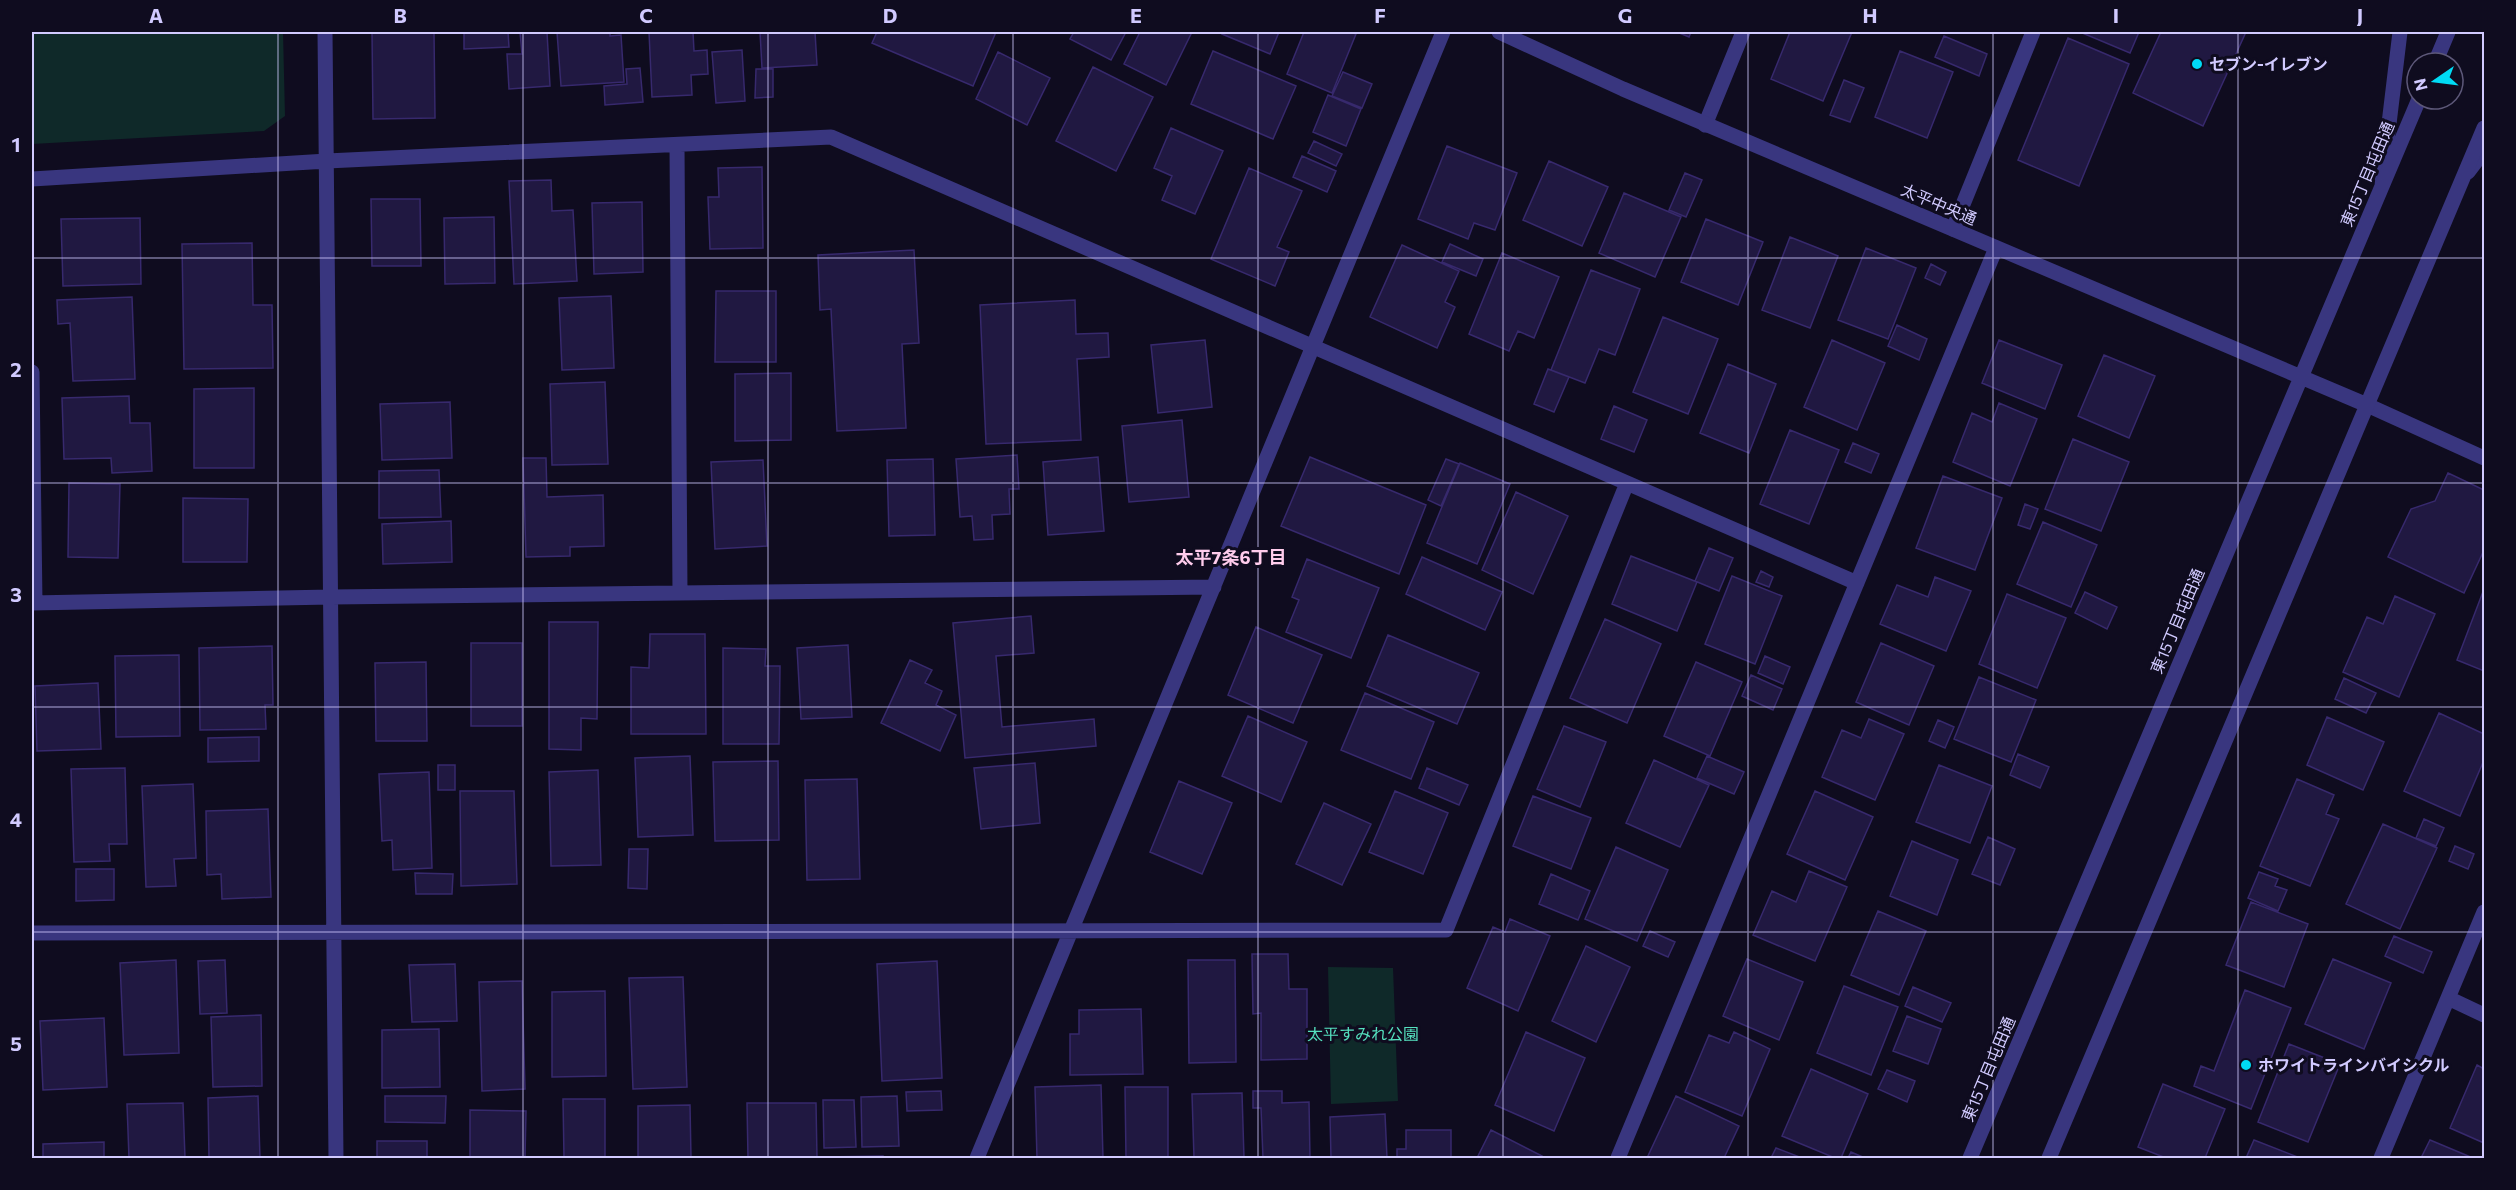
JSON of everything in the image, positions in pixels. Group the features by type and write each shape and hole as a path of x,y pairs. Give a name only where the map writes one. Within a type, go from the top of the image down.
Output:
{"street":[{"path":"325,32 336,1158"},
{"path":"977,1158 1443,32"},
{"name":"太平中央通","path":"1499,32 1623,90 2300,376 2484,458"},
{"path":"1705,124 1743,32"},
{"path":"1953,229 2033,32"},
{"path":"2381,188 2400,32"},
{"path":"2440,51 2448,32"},
{"name":"東15丁目屯田通","path":"1970,1158 2414,111"},
{"path":"2049,1158 2484,128"},
{"path":"32,178 327,160 831,136 1857,583"},
{"path":"677,145 680,593"},
{"path":"2464,177 2484,151"},
{"path":"1618,1158 1996,248"},
{"path":"32,372 33,603 331,597 1214,587"},
{"path":"32,933 334,930 1070,933 1446,930 1627,483"},
{"path":"2380,1158 2484,912"},
{"path":"2448,998 2484,1015"}],"green space":[{"path":"32,32 283,32 285,116 264,131 32,144"},
{"name":"太平すみれ公園","path":"1328,967 1393,968 1398,1101 1331,1104"}],"building":[{"path":"372,32 434,32 435,118 373,119"},
{"path":"464,32 508,32 509,47 464,49"},
{"path":"520,32 547,32 550,86 509,89 507,54 522,54"},
{"path":"557,32 610,32 610,36 621,35 624,82 561,86"},
{"path":"649,32 693,32 694,51 707,50 708,74 691,75 692,95 652,97"},
{"path":"760,32 815,32 817,65 762,68"},
{"path":"877,32 996,32 973,86 872,43"},
{"path":"1074,32 1126,32 1111,60 1070,39"},
{"path":"1140,32 1192,32 1166,85 1124,64"},
{"path":"1223,32 1279,32 1270,54 1222,34"},
{"path":"1304,32 1356,34 1332,93 1287,74"},
{"path":"1677,32 1691,32 1689,37"},
{"path":"1790,32 1852,32 1823,101 1771,79"},
{"path":"2080,32 2139,32 2130,53"},
{"path":"2161,32 2246,32 2203,126 2133,93"},
{"path":"1944,36 1987,54 1979,76 1935,57"},
{"path":"2068,38 2129,64 2079,186 2018,160"},
{"path":"742,50 745,101 716,103 712,52"},
{"path":"1213,51 1296,86 1273,139 1191,104"},
{"path":"1900,51 1953,72 1927,138 1875,117"},
{"path":"998,52 1050,78 1027,125 976,99"},
{"path":"1093,67 1153,97 1116,171 1056,141"},
{"path":"640,68 643,102 605,105 604,86 627,84 626,69"},
{"path":"756,69 773,69 773,97 755,98"},
{"path":"1343,72 1372,84 1362,108 1332,96"},
{"path":"1844,80 1864,88 1850,122 1830,115"},
{"path":"1328,95 1361,109 1346,146 1313,132"},
{"path":"1171,128 1223,151 1195,214 1162,200 1172,176 1154,168"},
{"path":"1314,141 1342,154 1336,166 1308,153"},
{"path":"1447,146 1517,173 1495,230 1474,223 1468,239 1418,219"},
{"path":"1302,156 1336,171 1327,192 1293,177"},
{"path":"1549,161 1608,187 1582,246 1523,220"},
{"path":"762,167 763,248 710,249 708,197 719,197 718,168"},
{"path":"1249,168 1302,191 1277,247 1289,252 1275,286 1211,259"},
{"path":"1685,173 1702,180 1686,217 1669,210"},
{"path":"551,180 552,211 573,210 577,281 514,284 509,181"},
{"path":"1624,193 1681,217 1655,277 1599,253"},
{"path":"371,199 420,199 421,266 372,266"},
{"path":"642,202 643,272 594,274 592,203"},
{"path":"494,217 495,283 445,284 444,218"},
{"path":"140,218 141,284 63,286 61,219"},
{"path":"1706,219 1763,242 1738,305 1681,282"},
{"path":"1790,237 1838,256 1810,328 1762,310"},
{"path":"252,243 253,305 272,305 273,368 184,369 182,244"},
{"path":"1450,244 1483,259 1476,276 1442,262"},
{"path":"1402,245 1459,271 1445,302 1455,307 1437,348 1370,317"},
{"path":"1866,248 1916,268 1888,339 1838,320"},
{"path":"914,250 919,343 902,344 906,428 837,431 831,309 820,310 818,255"},
{"path":"1502,253 1559,277 1534,338 1518,331 1509,351 1469,334"},
{"path":"1931,264 1946,272 1940,285 1925,278"},
{"path":"1591,270 1640,289 1615,355 1599,349 1585,383 1551,370"},
{"path":"716,291 776,291 776,362 715,362"},
{"path":"611,296 614,368 562,370 559,298"},
{"path":"132,297 135,379 73,381 70,323 58,324 57,300"},
{"path":"1075,300 1076,334 1108,333 1109,357 1077,359 1081,440 986,444 980,305"},
{"path":"1663,317 1718,339 1688,414 1633,392"},
{"path":"1897,325 1927,339 1919,360 1888,346"},
{"path":"1205,340 1212,407 1158,413 1151,345"},
{"path":"1832,340 1885,363 1857,430 1804,407"},
{"path":"1999,340 2062,365 2045,409 1982,383"},
{"path":"2104,355 2155,376 2129,438 2078,416"},
{"path":"1728,364 1776,384 1749,453 1700,433"},
{"path":"1548,369 1569,377 1554,412 1534,404"},
{"path":"791,373 791,440 735,441 735,374"},
{"path":"605,382 608,464 552,465 550,384"},
{"path":"254,388 254,468 194,468 194,389"},
{"path":"129,396 130,423 150,423 152,471 112,473 111,458 64,459 62,398"},
{"path":"450,402 452,458 382,460 380,404"},
{"path":"1999,403 2037,419 2010,486 1953,462 1972,413 1992,422"},
{"path":"1614,406 1647,420 1634,452 1601,439"},
{"path":"1182,420 1189,497 1129,502 1122,426"},
{"path":"1790,430 1839,450 1809,524 1760,504"},
{"path":"2073,439 2129,462 2101,531 2045,509"},
{"path":"1853,443 1879,454 1871,473 1845,462"},
{"path":"1017,455 1019,489 1009,489 1010,514 992,515 993,539 974,540 972,516 960,517 956,459"},
{"path":"1098,457 1104,531 1048,535 1043,462"},
{"path":"1310,457 1426,505 1399,574 1281,526"},
{"path":"523,458 546,458 547,497 603,495 604,546 570,547 570,556 526,557"},
{"path":"933,459 935,535 889,536 887,460"},
{"path":"1446,459 1459,464 1441,506 1428,500"},
{"path":"763,460 767,546 715,549 711,462"},
{"path":"1460,463 1510,484 1477,564 1427,543"},
{"path":"439,470 441,517 379,518 379,471"},
{"path":"2448,473 2484,490 2484,550 2464,593 2388,557 2411,509 2435,501"},
{"path":"1943,476 2002,498 1975,570 1916,548"},
{"path":"69,483 120,484 118,558 68,557"},
{"path":"1516,492 1568,516 1533,594 1482,570"},
{"path":"183,498 248,499 247,562 183,562"},
{"path":"2025,504 2038,509 2030,529 2018,525"},
{"path":"451,521 452,562 383,564 382,524"},
{"path":"2043,522 2097,545 2071,607 2017,584"},
{"path":"1709,548 1733,558 1719,591 1695,581"},
{"path":"1631,556 1697,582 1677,631 1612,604"},
{"path":"1422,557 1502,592 1485,630 1406,594"},
{"path":"1307,559 1379,588 1351,658 1286,632 1299,600 1292,597"},
{"path":"1761,571 1773,577 1769,587 1756,582"},
{"path":"1732,576 1782,596 1755,664 1705,644"},
{"path":"1935,577 1971,591 1946,651 1880,624 1897,585 1928,597"},
{"path":"2484,589 2484,671 2457,660"},
{"path":"2085,592 2117,607 2107,629 2075,613"},
{"path":"2007,594 2066,618 2037,688 1979,664"},
{"path":"2395,596 2435,614 2399,697 2343,672 2367,617 2383,624"},
{"path":"1031,616 1034,653 996,656 1002,727 1094,719 1096,746 965,758 953,623"},
{"path":"1605,619 1661,644 1627,723 1570,698"},
{"path":"549,622 598,622 597,719 581,718 581,750 549,749"},
{"path":"1256,627 1322,655 1293,723 1228,695"},
{"path":"650,634 705,634 706,734 631,734 631,667 649,668"},
{"path":"1388,635 1479,673 1457,724 1367,686"},
{"path":"471,643 522,643 522,726 471,726"},
{"path":"1881,643 1934,666 1909,725 1856,702"},
{"path":"848,645 852,717 801,719 797,648"},
{"path":"272,646 273,705 265,705 266,729 200,730 199,648"},
{"path":"723,648 766,649 765,666 780,666 779,744 723,744"},
{"path":"179,655 180,736 116,737 115,656"},
{"path":"1765,656 1790,667 1783,684 1758,673"},
{"path":"910,660 932,670 925,683 942,691 936,705 956,715 940,751 881,723"},
{"path":"426,662 427,741 376,741 375,663"},
{"path":"1696,662 1742,682 1710,756 1664,736"},
{"path":"1751,675 1782,689 1773,710 1742,696"},
{"path":"1979,677 2036,700 2011,762 1954,739"},
{"path":"2344,678 2376,693 2366,713 2335,699"},
{"path":"98,683 101,749 37,751 35,686"},
{"path":"1365,693 1434,722 1411,779 1341,750"},
{"path":"2439,713 2484,734 2484,760 2460,816 2404,791"},
{"path":"1248,716 1307,742 1281,802 1222,776"},
{"path":"2327,717 2384,742 2363,790 2307,765"},
{"path":"1869,719 1904,734 1875,800 1822,777 1842,730 1861,738"},
{"path":"1938,720 1954,727 1945,748 1929,741"},
{"path":"1564,726 1606,742 1580,807 1537,789"},
{"path":"259,737 259,761 208,762 208,738"},
{"path":"2018,754 2049,767 2040,788 2010,775"},
{"path":"690,756 693,835 638,837 635,758"},
{"path":"1707,756 1744,772 1734,794 1697,778"},
{"path":"1654,760 1709,785 1680,847 1626,823"},
{"path":"778,761 779,840 715,841 713,762"},
{"path":"1035,763 1040,823 981,829 974,768"},
{"path":"438,765 455,765 455,790 438,790"},
{"path":"1939,765 1992,786 1970,843 1916,822"},
{"path":"125,768 127,844 109,844 110,861 74,862 71,769"},
{"path":"1427,768 1468,785 1459,805 1419,788"},
{"path":"598,770 601,865 551,866 549,772"},
{"path":"429,772 432,868 393,870 392,840 382,841 379,774"},
{"path":"857,779 860,879 807,880 805,780"},
{"path":"2297,779 2334,795 2326,814 2339,819 2310,886 2260,866"},
{"path":"1179,781 1232,803 1202,874 1150,852"},
{"path":"193,784 196,858 174,859 176,886 146,887 142,786"},
{"path":"460,791 514,791 517,884 461,886"},
{"path":"1395,791 1448,813 1423,874 1369,852"},
{"path":"1815,791 1873,817 1845,880 1787,854"},
{"path":"1533,796 1591,818 1571,869 1513,846"},
{"path":"1324,803 1371,824 1342,885 1296,864"},
{"path":"268,809 271,897 222,899 221,874 207,875 206,811"},
{"path":"2424,819 2444,828 2436,846 2416,838"},
{"path":"2383,824 2437,848 2400,929 2346,904"},
{"path":"1988,837 2015,849 2000,885 1972,874"},
{"path":"1912,841 1958,860 1937,915 1890,896"},
{"path":"2455,846 2474,854 2468,869 2449,861"},
{"path":"1616,847 1668,870 1637,941 1585,919"},
{"path":"629,849 648,849 647,889 628,888"},
{"path":"76,869 114,869 114,900 76,901"},
{"path":"1809,871 1847,887 1815,961 1753,935 1772,891 1796,902"},
{"path":"2259,872 2278,879 2275,886 2287,890 2278,911 2248,898"},
{"path":"415,873 453,874 452,894 416,894"},
{"path":"1551,874 1590,891 1578,920 1539,904"},
{"path":"2251,902 2308,924 2284,987 2226,965"},
{"path":"1878,911 1926,931 1899,995 1851,975"},
{"path":"1510,919 1550,936 1518,1011 1467,988 1493,927 1505,932"},
{"path":"1650,931 1675,942 1668,957 1643,946"},
{"path":"2394,936 2432,952 2423,973 2385,956"},
{"path":"1586,946 1630,967 1596,1042 1552,1021"},
{"path":"1252,954 1288,954 1289,989 1307,989 1307,1059 1261,1060 1261,1013 1253,1014"},
{"path":"1747,959 1803,982 1779,1040 1723,1016"},
{"path":"2333,959 2391,983 2364,1049 2305,1024"},
{"path":"176,960 179,1053 124,1055 120,963"},
{"path":"225,960 227,1013 200,1014 198,961"},
{"path":"1188,960 1235,960 1236,1062 1189,1063"},
{"path":"937,961 942,1078 882,1081 877,964"},
{"path":"455,964 457,1021 412,1022 409,965"},
{"path":"683,977 687,1087 633,1089 629,978"},
{"path":"522,981 525,1089 482,1091 479,982"},
{"path":"1844,986 1898,1007 1871,1075 1817,1053"},
{"path":"1913,987 1951,1003 1942,1022 1905,1006"},
{"path":"2245,990 2291,1008 2251,1109 2194,1086 2201,1066 2214,1071"},
{"path":"605,991 606,1076 552,1077 552,992"},
{"path":"1141,1009 1143,1074 1070,1075 1070,1034 1079,1034 1079,1010"},
{"path":"261,1015 262,1086 213,1087 211,1017"},
{"path":"1907,1016 1941,1029 1928,1064 1893,1051"},
{"path":"104,1018 107,1087 43,1090 40,1021"},
{"path":"439,1029 440,1087 382,1088 382,1030"},
{"path":"1526,1032 1585,1058 1554,1131 1495,1105"},
{"path":"1734,1032 1770,1049 1742,1116 1685,1092 1709,1035 1729,1043"},
{"path":"2289,1044 2340,1064 2308,1142 2258,1122"},
{"path":"2477,1065 2484,1069 2484,1143 2450,1128"},
{"path":"1811,1069 1868,1094 1841,1158 1835,1158 1782,1136"},
{"path":"1887,1070 1915,1081 1907,1102 1878,1089"},
{"path":"2163,1084 2225,1109 2205,1158 2166,1158 2138,1147"},
{"path":"1101,1085 1103,1158 1037,1158 1035,1087"},
{"path":"1125,1087 1168,1087 1168,1158 1126,1158"},
{"path":"941,1091 942,1110 907,1111 906,1092"},
{"path":"1253,1091 1282,1091 1282,1103 1309,1102 1310,1158 1263,1158 1261,1108 1253,1108"},
{"path":"1242,1093 1244,1158 1194,1158 1192,1094"},
{"path":"258,1096 260,1158 209,1158 208,1098"},
{"path":"385,1096 446,1096 445,1123 385,1122"},
{"path":"897,1096 899,1146 862,1147 861,1097"},
{"path":"1676,1096 1739,1126 1724,1158 1647,1158"},
{"path":"563,1099 605,1099 605,1158 564,1158"},
{"path":"823,1100 854,1100 856,1147 824,1148"},
{"path":"183,1103 185,1158 129,1158 127,1104"},
{"path":"747,1103 816,1103 817,1158 748,1158"},
{"path":"690,1105 691,1158 638,1158 638,1106"},
{"path":"470,1110 526,1111 525,1158 470,1158"},
{"path":"1385,1114 1387,1158 1331,1158 1330,1117"},
{"path":"1406,1130 1451,1130 1451,1158 1397,1158 1397,1149 1406,1149"},
{"path":"1491,1130 1542,1156 1540,1158 1477,1158"},
{"path":"2254,1140 2300,1158 2246,1158"},
{"path":"2430,1140 2473,1158 2421,1158"},
{"path":"377,1141 427,1141 427,1158 377,1158"},
{"path":"104,1142 104,1158 43,1158 43,1144"},
{"path":"1776,1148 1802,1158 1771,1158"},
{"path":"1851,1152 1865,1158 1848,1158"},
{"path":"883,1156 883,1158 824,1158 824,1157"}],"place":[{"name":"セブン-イレブン","path":"2197,64"},
{"name":"ホワイトラインバイシクル","path":"2246,1065"}],"district":[{"name":"太平7条6丁目","path":"1231,558"}]}
